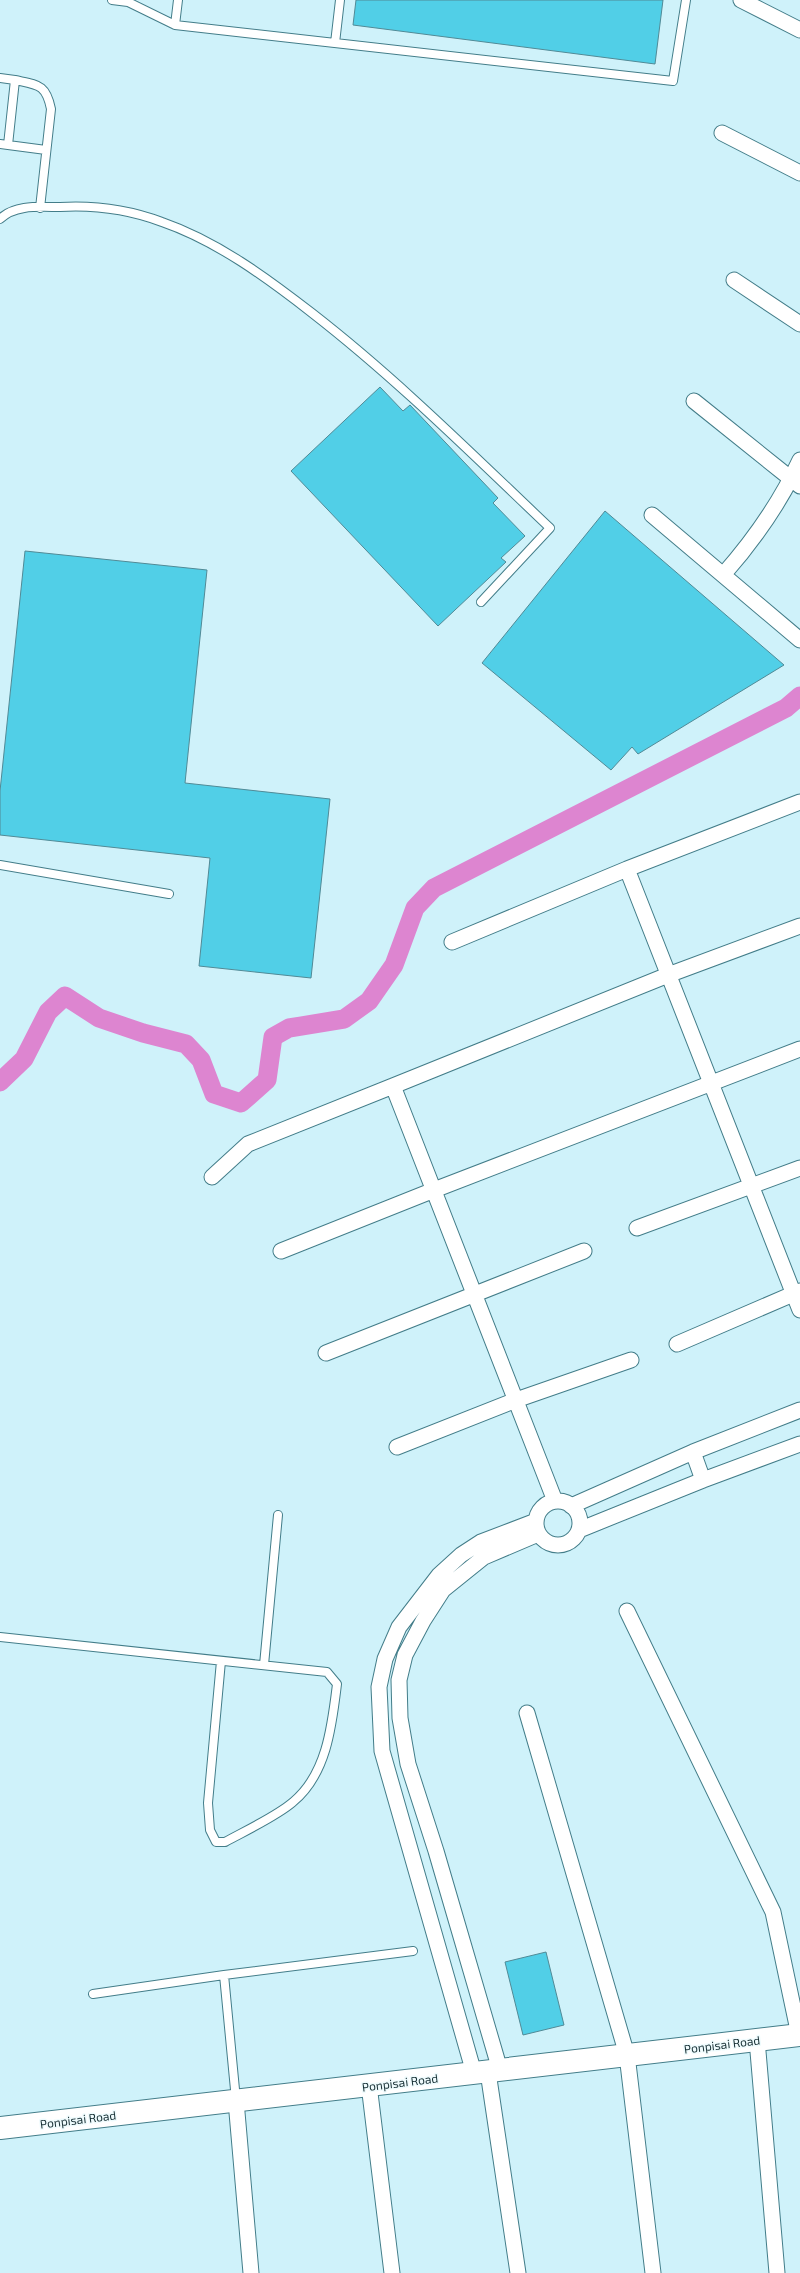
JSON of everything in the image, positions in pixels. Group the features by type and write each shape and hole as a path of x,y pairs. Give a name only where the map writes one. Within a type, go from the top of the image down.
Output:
{"street":[{"path":"741,0 800,30"},
{"path":"722,133 800,173"},
{"path":"734,280 800,324"},
{"path":"694,401 795,482"},
{"path":"723,575 747,549 795,482 800,460"},
{"path":"652,515 800,640"},
{"path":"452,942 627,869 800,802"},
{"path":"627,869 752,1187 797,1292 800,1310"},
{"path":"212,1177 248,1144 668,975 800,926"},
{"path":"281,1251 710,1082 800,1049"},
{"path":"393,1086 555,1501"},
{"path":"637,1228 752,1187 800,1168"},
{"path":"326,1353 584,1251"},
{"path":"677,1344 797,1292"},
{"path":"397,1448 516,1400 631,1360"},
{"path":"572,1506 693,1452 800,1410"},
{"path":"579,1530 703,1480 800,1444"},
{"path":"693,1452 703,1480"},
{"path":"555,1501 572,1506 579,1517 579,1530 573,1540 562,1545 551,1544 537,1528 540,1511 548,1504 555,1501"},
{"path":"518,2273 488,2072 466,1951 408,1764 400,1718 399,1680 405,1656 423,1621 443,1590 484,1557 537,1528"},
{"path":"488,2072 441,1958 382,1751 378,1687 385,1659 399,1627 439,1575 461,1555 481,1542 537,1528"},
{"path":"627,1611 773,1912 799,2035"},
{"path":"526,1713 627,2055 653,2273"},
{"path":"441,1958 466,1951"},
{"name":"Ponpisai Road","path":"0,2128 799,2035"},
{"path":"757,2040 777,2273"},
{"path":"370,2085 392,2273"},
{"path":"236,2101 251,2273"}],"lane":[{"path":"112,0 128,2 175,25 673,81 686,0"},
{"path":"175,25 178,0"},
{"path":"335,43 340,0"},
{"path":"0,78 38,85 48,94 51,109 40,208"},
{"path":"15,80 4,144 46,150"},
{"path":"0,219 4,214 18,208 82,206 122,212 162,222 218,248 279,288 349,342 410,394 550,528 481,602"},
{"path":"0,865 169,894"},
{"path":"264,1665 278,1515"},
{"path":"0,1637 327,1672 337,1684 333,1714 320,1769 294,1802 225,1842 216,1842 210,1830 208,1803 221,1661"},
{"path":"93,1994 224,1975 412,1951"},
{"path":"224,1975 236,2101"}],"building":[{"path":"356,0 663,0 655,64 353,25"},
{"path":"380,387 403,411 410,405 498,498 493,503 525,536 501,558 506,562 438,626 291,471"},
{"path":"605,511 784,665 638,754 632,747 611,770 482,663"},
{"path":"25,551 207,570 185,783 330,799 311,978 199,966 210,858 0,835 0,791"},
{"path":"546,1952 564,2025 523,2035 505,1962"}],"waterway":[{"path":"0,1082 24,1059 48,1012 65,996 99,1018 143,1033 186,1044 201,1060 214,1094 241,1103 267,1080 273,1037 289,1028 344,1019 369,1001 394,965 415,908 434,888 786,708 800,696"}]}
